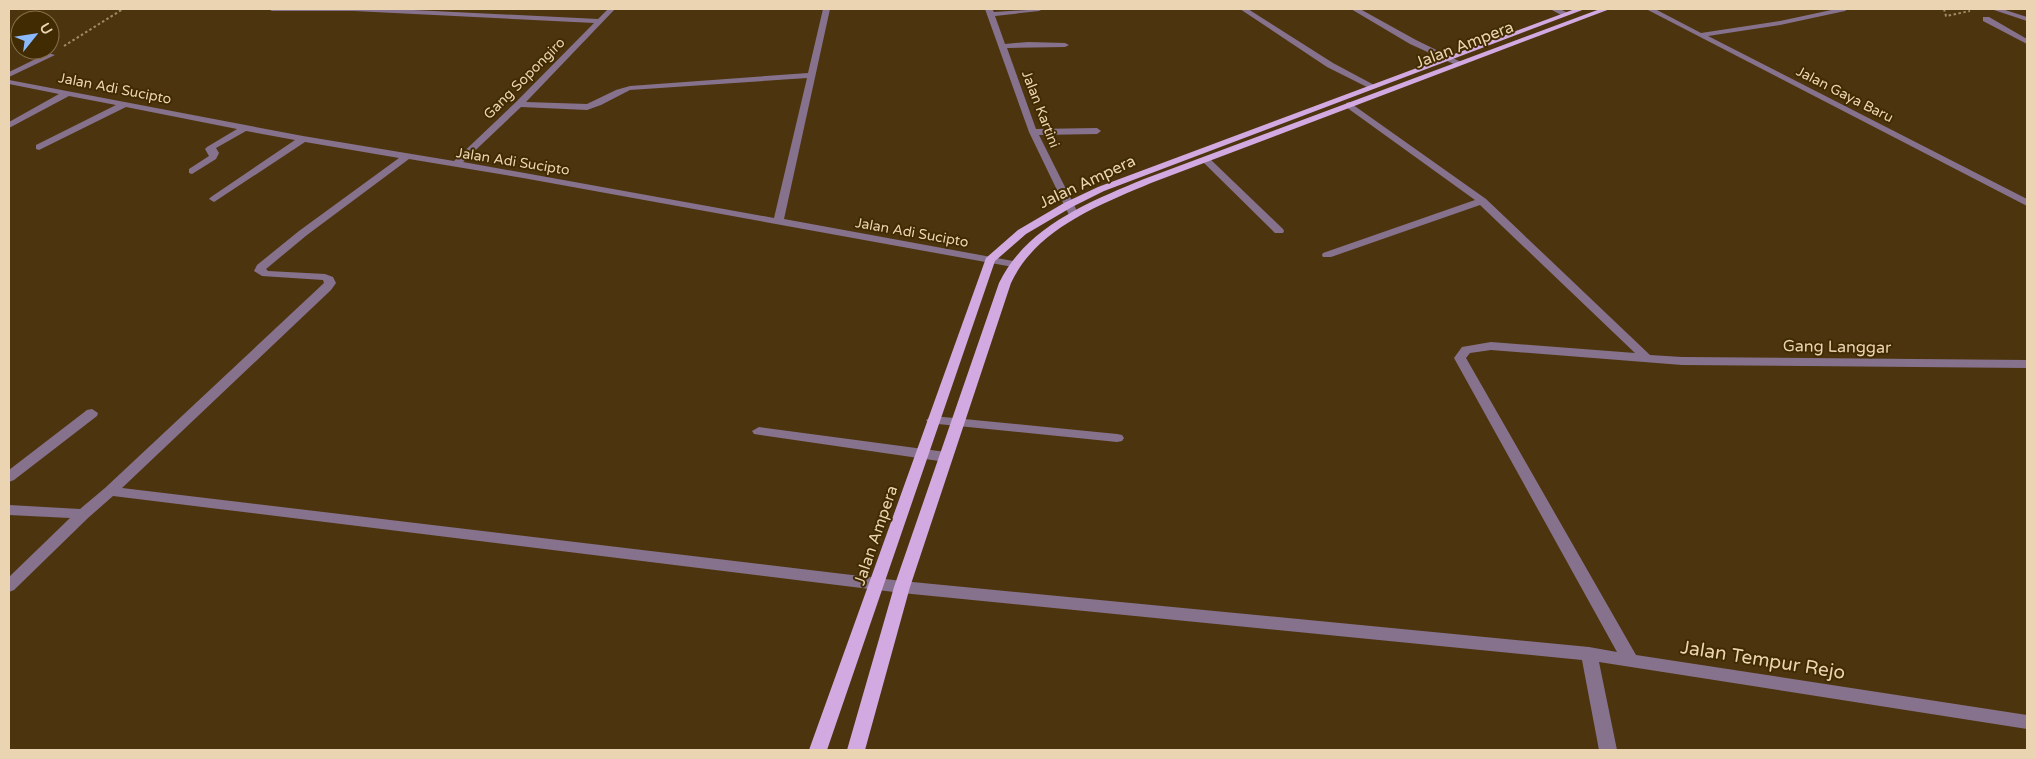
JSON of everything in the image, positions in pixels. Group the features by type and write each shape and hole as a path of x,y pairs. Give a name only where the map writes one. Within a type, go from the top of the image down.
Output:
{"main road":[{"name":"Jalan Ampera","path":"818,750 990,260 1022,232 1068,204 1144,172 1581,9"},
{"name":"Jalan Ampera","path":"856,750 902,587 1013,264 1043,235 1074,216 1124,192 1606,9"}],"street":[{"path":"272,9 354,9 599,21"},
{"name":"Gang Sopongiro","path":"455,165 519,104 612,9"},
{"path":"778,222 827,9"},
{"path":"990,11 1039,9"},
{"path":"1244,9 1330,65 1372,86"},
{"path":"1355,9 1458,64"},
{"path":"1554,9 1566,14"},
{"name":"Jalan Gaya Baru","path":"1650,9 2022,197 2027,204"},
{"path":"1700,35 1780,23 1845,9"},
{"path":"1995,9 2027,19"},
{"name":"Jalan Kartini","path":"990,11 1033,132 1074,216"},
{"path":"1986,19 2025,40"},
{"path":"1002,46 1028,44 1065,45"},
{"path":"9,75 42,60"},
{"path":"519,104 587,107 595,106 622,90 630,88 812,75"},
{"name":"Jalan Adi Sucipto","path":"9,82 303,139 1013,264"},
{"path":"9,125 68,94"},
{"path":"39,147 126,104"},
{"path":"1348,106 1482,201 1647,358"},
{"path":"192,171 213,157 214,153 210,149 213,146 246,127"},
{"path":"1033,132 1096,131"},
{"path":"214,199 303,139"},
{"path":"9,586 83,514 327,288 330,283 329,279 325,277 266,274 259,271 261,267 303,233 406,157"},
{"path":"1206,160 1279,232"},
{"path":"1327,256 1482,201"},
{"name":"Gang Langgar","path":"1630,660 1460,358 1466,350 1491,346 1682,361 2027,364"},
{"path":"9,477 92,413"},
{"path":"933,420 957,424 1117,438"},
{"path":"759,431 946,457"},
{"name":"Jalan Tempur Rejo","path":"110,491 902,587 1589,654 2027,722"},
{"path":"9,510 83,514"},
{"path":"1589,654 1608,750"}],"path":[{"path":"60,50 123,9"},
{"path":"1944,9 1946,16 1976,10"}]}
